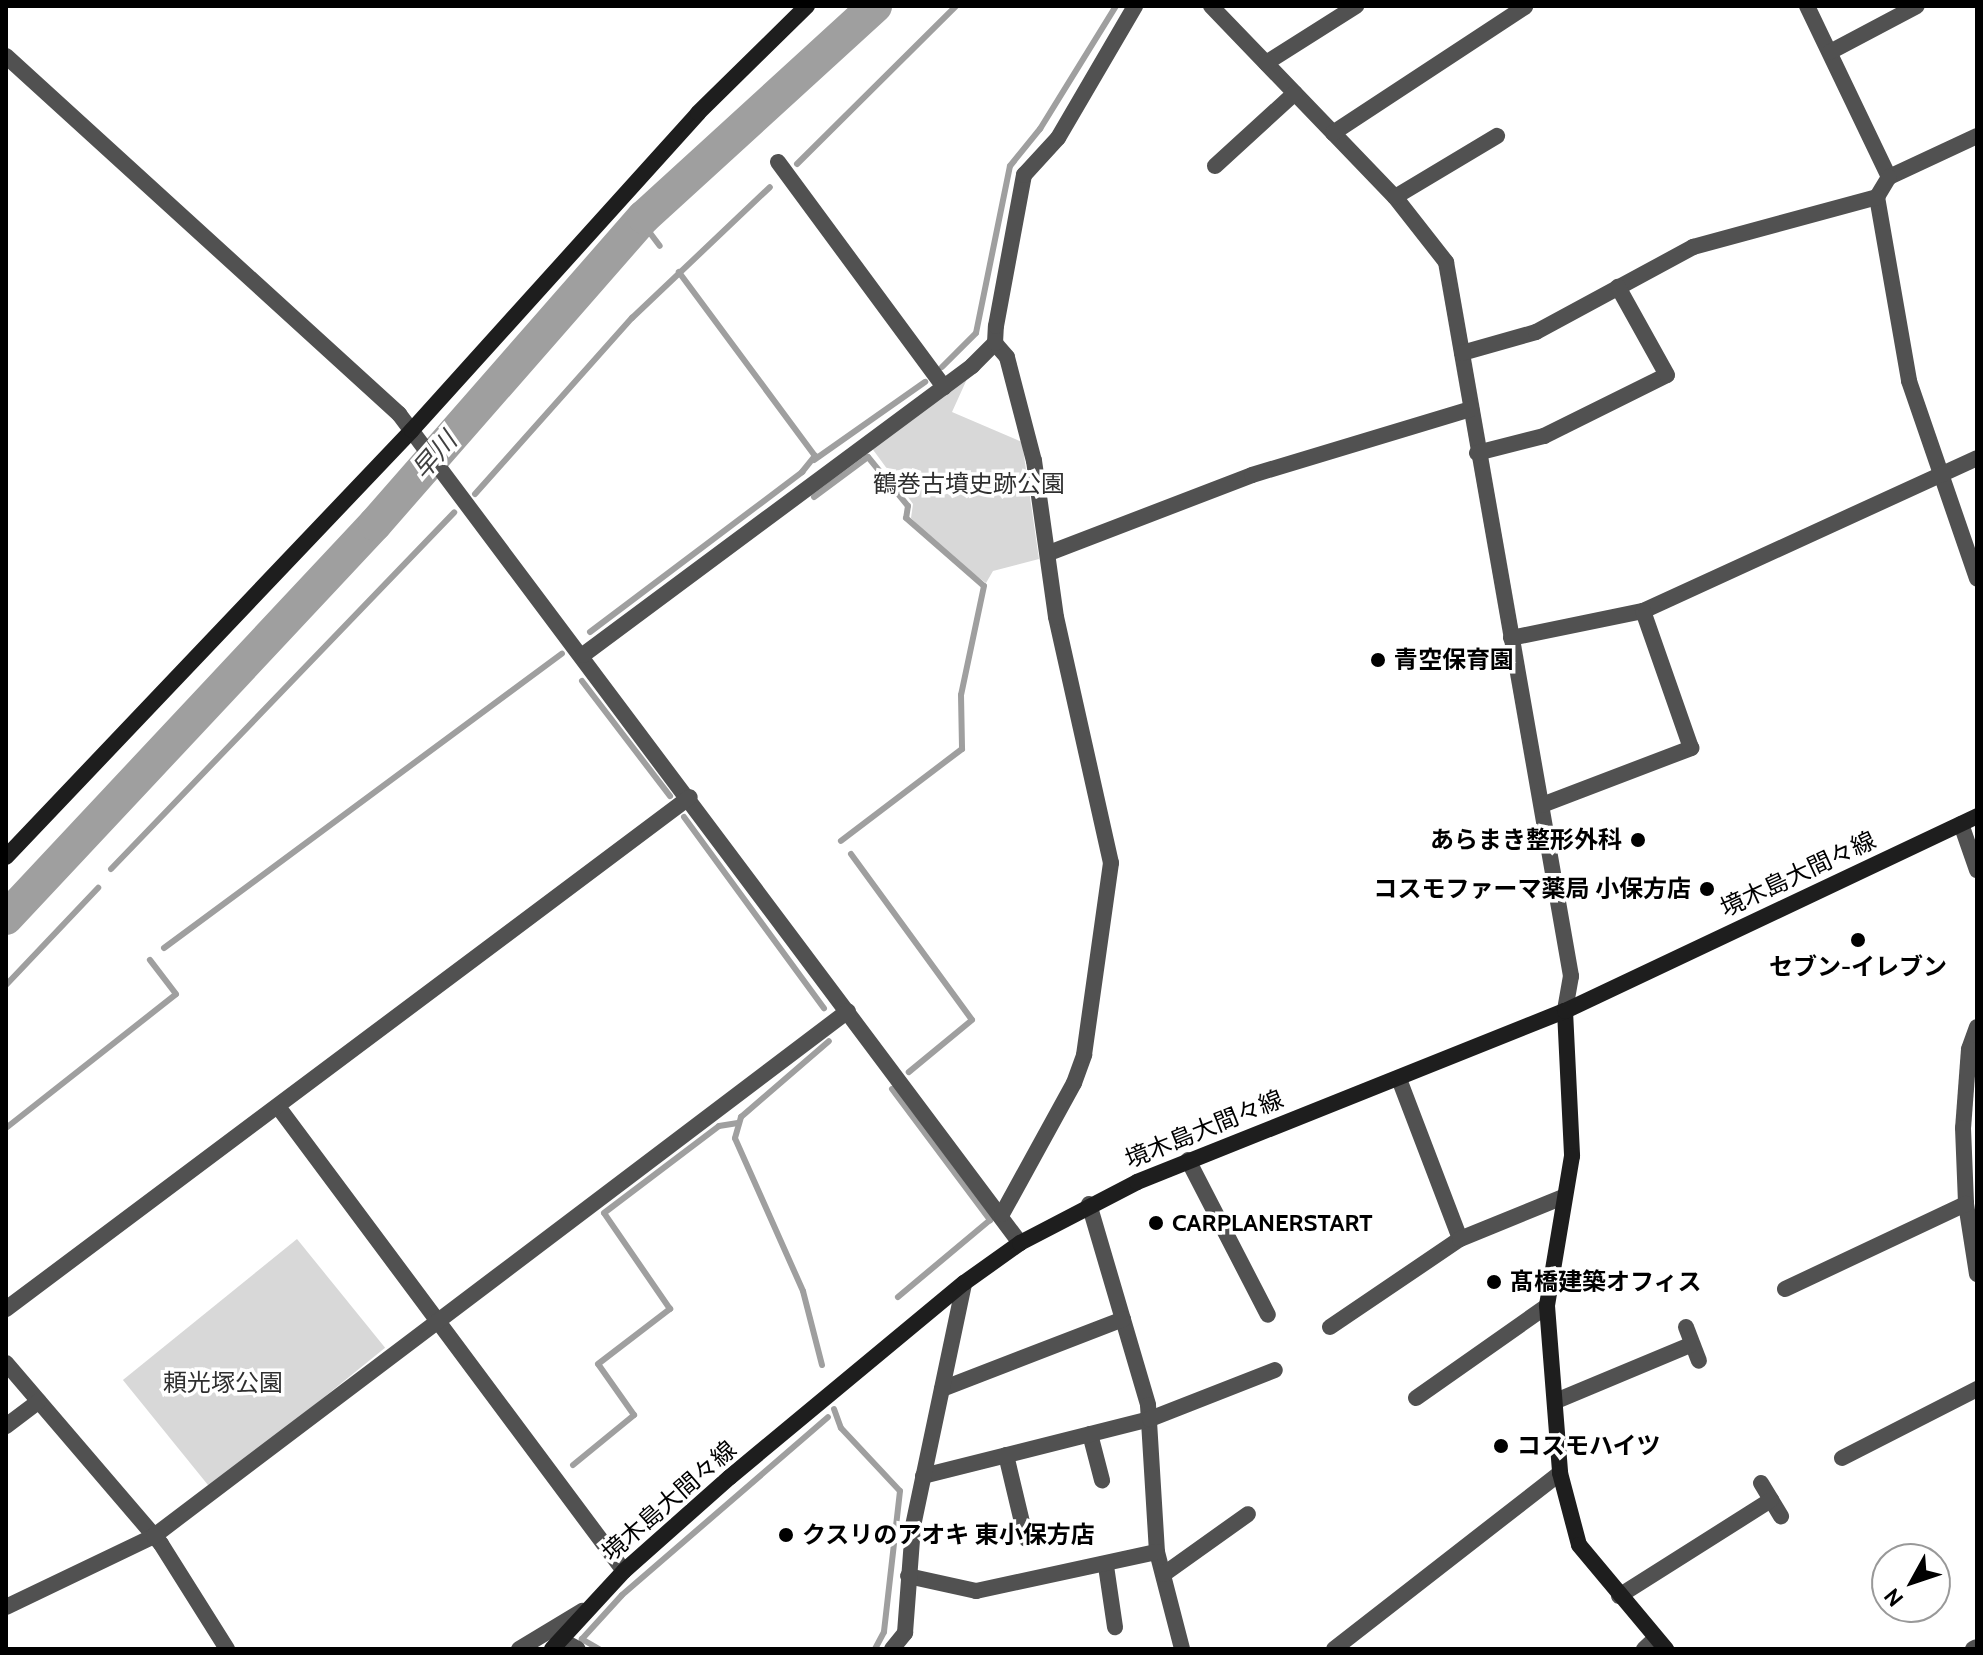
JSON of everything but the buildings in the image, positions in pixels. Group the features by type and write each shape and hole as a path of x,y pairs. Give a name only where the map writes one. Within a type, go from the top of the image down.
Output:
{"street":[{"path":"6,857 414,434 698,113 807,6"},
{"path":"583,655 944,387 995,343 1024,175 1058,138 1135,6"},
{"path":"1211,6 1395,197 1446,262 1477,453 1571,976 1565,1011 1572,1156 1547,1306 1560,1473 1579,1545 1655,1645"},
{"path":"1266,63 1356,6"},
{"path":"1807,6 1889,177"},
{"path":"1830,52 1917,6"},
{"path":"1333,133 1525,7"},
{"path":"9,64 414,434 690,797 1002,1214 1020,1243"},
{"path":"1215,166 1295,93"},
{"path":"1395,197 1497,136"},
{"path":"1977,136 1889,177 1877,197 1909,381 1977,579"},
{"path":"778,162 944,387"},
{"path":"1462,353 1536,332 1693,247 1877,197"},
{"path":"1477,453 1544,436 1667,375 1618,287"},
{"path":"995,343 1007,357 1034,461 1056,617 1111,863 1084,1055 1074,1083 1002,1214"},
{"path":"1049,553 1252,475 1471,409"},
{"path":"1511,638 1643,611 1977,458"},
{"path":"1542,805 1691,748 1643,611"},
{"path":"6,1309 279,1108 690,797"},
{"name":"境木島大間々線","path":"555,1644 624,1571 964,1283 1020,1243 1089,1204 1188,1160 1565,1011 1977,816"},
{"path":"1961,824 1977,870"},
{"path":"6,1607 154,1536 848,1011"},
{"path":"1977,1027 1964,1095 1966,1204 1977,1271"},
{"path":"1399,1079 1460,1239"},
{"path":"279,1108 624,1571"},
{"path":"1188,1160 1268,1315"},
{"path":"1330,1327 1460,1239 1563,1197"},
{"path":"1089,1204 1150,1419 1157,1552 1182,1649"},
{"path":"1785,1289 1966,1204"},
{"path":"892,1649 906,1641 908,1576 923,1476 964,1283"},
{"path":"1416,1398 1547,1306"},
{"path":"942,1389 1123,1319"},
{"path":"1686,1327 1699,1361"},
{"path":"1556,1401 1692,1344"},
{"path":"6,1363 154,1536 227,1649"},
{"path":"923,1476 1150,1419 1275,1370"},
{"path":"1842,1458 1977,1389"},
{"path":"6,1426 39,1401"},
{"path":"1090,1434 1102,1480"},
{"path":"1006,1455 1026,1539"},
{"path":"1334,1649 1560,1473"},
{"path":"1761,1483 1781,1516"},
{"path":"1619,1596 1771,1500"},
{"path":"1164,1574 1248,1514"},
{"path":"908,1576 976,1591 1106,1566 1157,1552"},
{"path":"1106,1566 1115,1627"},
{"path":"519,1649 585,1609"},
{"path":"555,1644 578,1649"}],"green space":[{"name":"鶴巻古墳史跡公園","path":"967,379 952,412 1022,442 1039,559 993,571 986,583 943,551 911,518 913,504 871,447"},
{"name":"頼光塚公園","path":"297,1239 385,1348 211,1489 123,1380"}],"waterway":[{"name":"早川","path":"6,918 375,524 644,217 875,6"},
{"path":"797,164 956,6"},
{"path":"942,367 976,333 1010,166 1040,129 1116,6"},
{"path":"475,494 632,318 770,187"},
{"path":"641,221 660,246"},
{"path":"590,632 802,472 815,456 679,272"},
{"path":"814,460 925,382"},
{"path":"814,497 868,457 908,506 906,518 984,586 961,695 962,749 841,841"},
{"path":"111,869 454,512"},
{"path":"164,948 562,653"},
{"path":"582,681 670,796"},
{"path":"684,817 824,1008"},
{"path":"851,854 972,1020 909,1072"},
{"path":"6,985 98,888"},
{"path":"6,1128 176,994 150,960"},
{"path":"822,1365 803,1291 735,1138 741,1117 829,1041"},
{"path":"892,1089 990,1220 898,1297"},
{"path":"573,1465 634,1415 598,1364 670,1309 604,1213 719,1126 738,1123"},
{"path":"834,1409 841,1428 900,1491 884,1632 875,1649"},
{"path":"599,1649 582,1639 622,1595 828,1417"}],"place":[{"name":"青空保育園","path":"1378,660"},
{"name":"あらまき整形外科","path":"1638,840"},
{"name":"コスモファーマ薬局 小保方店","path":"1707,889"},
{"name":"セブン-イレブン","path":"1858,940"},
{"name":"CARPLANERSTART","path":"1156,1223"},
{"name":"髙橋建築オフィス","path":"1494,1282"},
{"name":"コスモハイツ","path":"1501,1446"},
{"name":"クスリのアオキ 東小保方店","path":"786,1535"}]}
